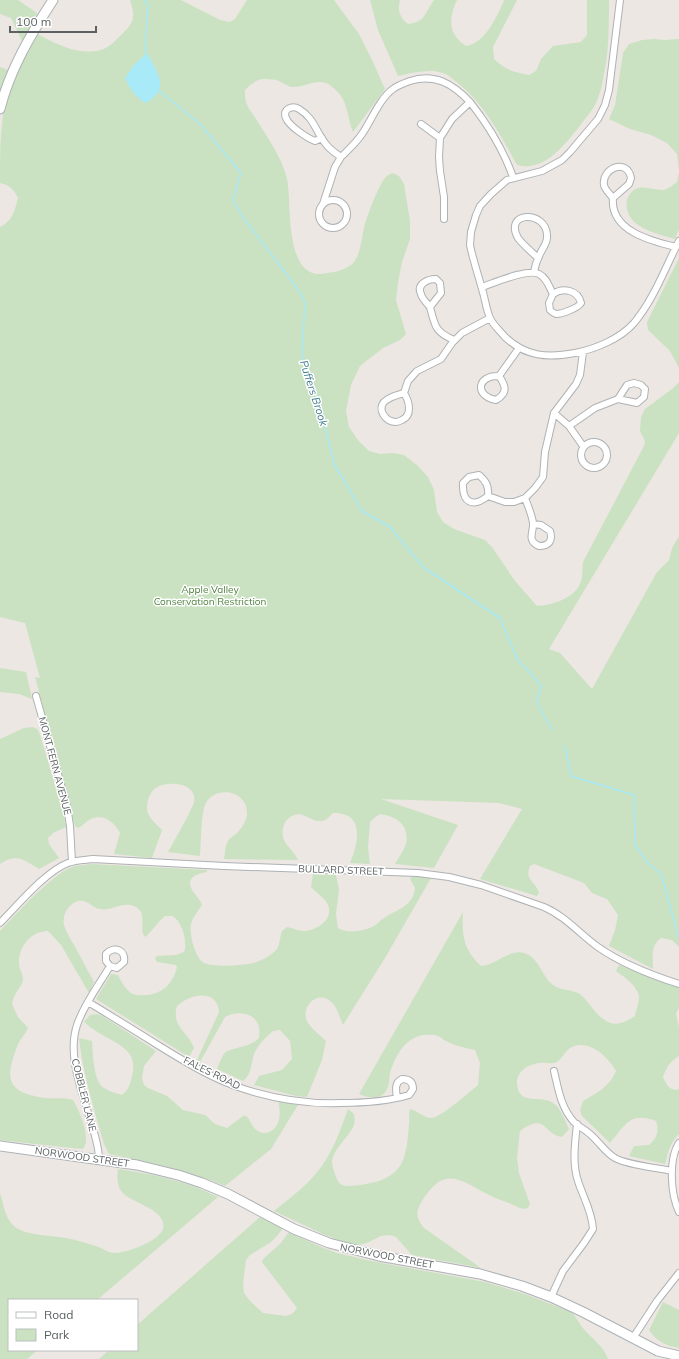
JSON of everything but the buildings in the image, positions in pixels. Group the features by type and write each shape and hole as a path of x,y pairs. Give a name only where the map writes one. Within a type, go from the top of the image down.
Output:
{"main road":[{"path":"0,109 6,89 23,49 53,0"},
{"name":"NORWOOD STREET","path":"0,1146 98,1159 151,1168 202,1183 241,1201 294,1229 329,1244 361,1252 480,1274 522,1286 551,1297 658,1351 679,1356"}],"street":[{"path":"620,0 609,90 605,105 598,119 562,160 542,171 513,178 501,184 487,198 478,211 472,226 470,238 471,249 490,318 511,342 519,348 532,354 549,356 583,352 618,336 633,324 658,284 679,241"},
{"path":"323,204 334,199 342,202 348,214 345,222 342,225 330,228 323,223 319,212 335,168 341,157 361,136 389,93 404,83 418,79 432,78 439,80 454,87 470,102 496,138 513,178"},
{"path":"444,219 444,197 439,157 440,138 452,119 470,102"},
{"path":"322,138 315,141 300,132 286,118 285,112 287,109 297,107 308,116 315,124 322,138 330,149 341,157"},
{"path":"421,124 440,138"},
{"path":"613,198 630,181 630,175 623,167 618,166 611,169 605,178 604,185 613,198 613,206 618,219 634,234 676,247"},
{"path":"534,272 538,258 547,241 546,228 536,219 529,216 524,216 518,220 516,224 516,233 521,242 538,258"},
{"path":"482,287 519,275 534,272 545,279 553,294"},
{"path":"430,307 441,293 440,283 436,279 426,280 421,285 420,294 430,307 434,324 445,336 454,340"},
{"path":"570,290 580,298 581,303 578,307 554,314 550,310 549,306 553,294 555,292 570,290"},
{"path":"404,393 393,396 382,405 383,415 388,420 396,422 407,417 409,411 408,401 404,393 408,381 414,373 441,359 454,340 462,333 490,318"},
{"path":"499,376 519,348"},
{"path":"488,496 505,502 514,502 525,498 543,477 545,452 554,413 576,384 580,376 583,352"},
{"path":"491,375 499,376 505,392 496,400 488,399 481,389 481,384 491,375"},
{"path":"569,426 595,408 618,399"},
{"path":"554,413 569,426 583,446 581,454 583,463 592,468 600,467 606,460 607,453 603,445 596,442 588,442 583,446"},
{"path":"479,475 486,481 489,489 488,496 480,502 474,503 467,500 463,493 463,483 469,477 479,475"},
{"path":"525,498 533,524"},
{"name":"MONT FERN AVENUE","path":"36,696 67,806 70,826 72,862"},
{"name":"BULLARD STREET","path":"0,923 46,877 62,865 72,862 93,860 418,873 449,877 481,885 554,912 599,947 618,959 637,969 679,984"},
{"name":"COBBLER LANE","path":"98,1159 97,1145 78,1079 74,1057 74,1045 77,1026 88,1002 110,966"},
{"name":"FALES ROAD","path":"88,1002 184,1061 244,1089 297,1101 323,1103 365,1103 397,1098"},
{"path":"554,1071 564,1106 573,1120 590,1133 610,1155 616,1159 672,1171"},
{"path":"551,1297 563,1271 593,1229 589,1209 576,1174 575,1143 577,1124"},
{"path":"679,1143 674,1152 672,1171 675,1204 679,1212"},
{"path":"633,1338 657,1302 679,1273"}],"green space":[{"path":"0,0 18,0 37,13 23,43 11,18 0,14"},
{"name":"Apple Valley Conservation Restriction","path":"130,0 181,0 220,20 230,22 235,19 247,0 334,0 359,34 385,89 353,132 346,107 341,96 331,86 322,82 292,87 276,80 258,80 245,90 248,108 275,149 285,171 295,250 300,263 308,271 320,274 328,273 351,265 359,253 367,216 384,179 393,173 399,176 404,184 410,221 410,239 402,262 396,300 406,334 400,340 383,348 360,366 351,385 346,411 349,427 358,440 369,451 380,454 392,453 404,455 418,466 428,477 434,490 437,512 443,522 454,529 485,540 492,547 515,581 537,606 555,603 572,594 577,589 582,579 583,562 644,446 645,441 640,431 641,417 645,409 679,382 679,433 549,649 560,653 592,689 657,572 669,560 672,548 679,536 679,947 672,940 661,938 657,941 654,948 653,969 609,946 615,930 618,915 607,899 592,893 584,883 534,864 530,866 528,875 538,889 539,893 537,896 480,879 522,809 499,803 381,799 458,825 434,868 395,864 406,844 406,832 401,823 397,820 380,814 370,822 368,848 370,864 350,863 357,839 355,823 351,818 344,814 333,813 323,821 313,820 300,814 292,816 286,821 283,829 283,838 298,860 224,859 227,843 241,829 247,815 245,804 241,798 228,792 214,795 205,805 202,823 200,856 168,852 194,802 194,796 187,787 174,784 168,784 156,788 148,799 148,813 152,820 162,830 152,858 114,854 120,833 112,823 105,818 96,817 78,828 75,826 35,677 40,678 25,623 0,617 0,227 10,219 18,198 11,188 0,183 1,129 6,97 9,89 37,34 60,45 76,50 101,50 113,43 132,22 133,10"},
{"path":"370,0 400,0 400,14 408,24 422,19 434,0 457,0 452,14 451,26 456,36 466,46 479,40 490,28 504,0 517,0 493,47 494,59 502,66 510,70 529,75 536,71 541,59 553,46 581,42 587,35 587,0 609,0 608,50 602,85 596,103 569,139 554,154 537,164 527,166 517,165 485,111 468,92 447,75 432,71 398,76 378,30"},
{"path":"679,39 679,171 677,154 667,143 651,135 630,129 609,119 615,105 623,53 629,44 642,40"},
{"path":"0,67 10,71 0,95"},
{"path":"679,172 679,229 675,239 650,231 635,223 630,217 627,209 627,200 629,195 639,188 660,190 667,189 677,182"},
{"path":"679,258 679,368 670,351 648,330 647,322"},
{"path":"0,668 26,672 32,699 19,694 0,692"},
{"path":"33,727 39,732 63,811 66,827 53,833 48,838 49,844 59,858 39,869 16,858 0,864 0,739 24,728"},
{"path":"91,864 207,870 207,872 195,876 190,881 191,888 202,905 192,921 191,933 195,951 201,961 209,965 222,966 254,963 260,961 277,949 282,931 287,927 301,931 314,929 327,919 329,909 327,903 311,887 313,874 336,875 339,890 336,914 338,928 346,931 361,930 374,926 404,907 414,894 415,888 410,879 413,875 431,878 385,958 343,1025 334,1005 328,1000 317,998 308,1005 306,1017 308,1023 326,1041 322,1060 307,1097 296,1096 254,1085 259,1076 282,1070 292,1059 290,1041 280,1030 273,1031 259,1046 253,1056 248,1075 243,1081 217,1069 226,1052 255,1042 259,1038 257,1023 250,1016 245,1014 240,1013 225,1017 200,1062 197,1060 219,1012 217,1004 208,996 195,996 177,1006 176,1019 178,1024 194,1048 189,1057 96,999 111,974 118,975 123,985 135,995 152,994 162,990 170,983 177,967 176,965 157,962 155,958 157,956 176,955 184,952 185,938 179,922 172,916 165,916 145,937 142,930 142,917 140,910 136,907 131,905 122,905 104,909 97,908 85,901 74,902 66,910 64,925 94,982 89,993 61,945 48,931 36,934 27,941 23,946 19,958 19,966 23,981 14,996 12,1004 18,1017 28,1028 18,1044 13,1058 10,1076 12,1083 23,1093 45,1098 73,1100 84,1124 86,1138 85,1144 83,1149 0,1140 0,931 36,894 57,876 67,869 75,866"},
{"path":"463,912 463,928 467,948 470,954 481,966 492,963 513,953 518,952 529,955 537,963 553,985 581,995 598,1015 608,1022 617,1024 629,1020 635,1016 639,1002 636,989 616,971 619,965 679,988 679,1008 676,1013 679,1028 679,1056 669,1065 663,1077 667,1085 671,1088 676,1090 679,1089 679,1134 671,1144 665,1164 629,1156 634,1146 649,1145 654,1140 658,1128 656,1121 647,1118 634,1119 624,1126 610,1143 582,1116 580,1110 583,1101 607,1085 616,1071 608,1060 598,1051 592,1047 579,1045 570,1048 557,1062 539,1063 527,1067 518,1076 517,1084 519,1091 526,1098 543,1099 556,1105 561,1111 569,1129 562,1137 556,1135 540,1124 529,1126 520,1131 517,1158 519,1173 530,1204 528,1208 520,1208 493,1197 460,1180 452,1178 445,1179 430,1190 422,1201 417,1212 419,1221 424,1228 481,1268 412,1255 396,1237 390,1235 381,1236 367,1243 358,1245 350,1244 325,1235 274,1211 298,1192 324,1164 348,1109 354,1114 354,1124 350,1133 334,1154 332,1163 336,1178 342,1185 345,1186 380,1181 395,1172 402,1162 407,1146 410,1109 430,1118 435,1117 447,1110 478,1085 480,1063 475,1050 460,1047 445,1041 436,1035 423,1035 411,1040 398,1054 390,1073 388,1086 384,1094 374,1097 359,1094"},
{"path":"90,1015 101,1015 156,1051 144,1066 142,1078 144,1085 167,1096 183,1110 205,1115 215,1124 227,1128 243,1116 246,1116 256,1130 267,1133 277,1126 280,1115 279,1101 298,1105 271,1149 225,1186 211,1180 153,1163 109,1154 104,1144 89,1092 79,1038 92,1041 93,1059 96,1073 100,1084 106,1089 122,1095 129,1087 133,1067 132,1060 125,1049 97,1032 84,1022"},
{"path":"118,1169 144,1173 182,1182 218,1197 98,1299 8,1299 8,1351 37,1351 27,1359 0,1359 0,1193 8,1219 19,1230 34,1234 68,1238 101,1248 108,1252 118,1253 141,1246 155,1238 163,1229 163,1222 160,1216 154,1211 126,1196 120,1190"},
{"path":"260,1217 283,1228 271,1242 250,1255 246,1260 243,1283 244,1293 263,1313 286,1316 292,1314 297,1308 262,1262 263,1259 280,1244 289,1232 337,1253 371,1261 485,1282 525,1294 571,1312 582,1327 600,1346 608,1359 99,1359 108,1351 138,1351 138,1324"},
{"path":"663,1302 679,1310 679,1348 662,1342 649,1330"}],"water":[{"path":"147,53 158,74 160,86 159,91 155,96 145,103 133,92 125,78 134,65"}],"waterway":[{"name":"Puffers Brook","path":"145,0 148,5 146,54"},
{"name":"Puffers Brook","path":"158,90 200,124 241,173 233,200 242,216 300,292 305,303 302,354 320,405 334,464 362,511 390,527 423,567 500,618 517,659 541,685 537,703 552,730"},
{"path":"565,746 571,776 634,795 635,845 648,863 661,874 679,938"}]}
